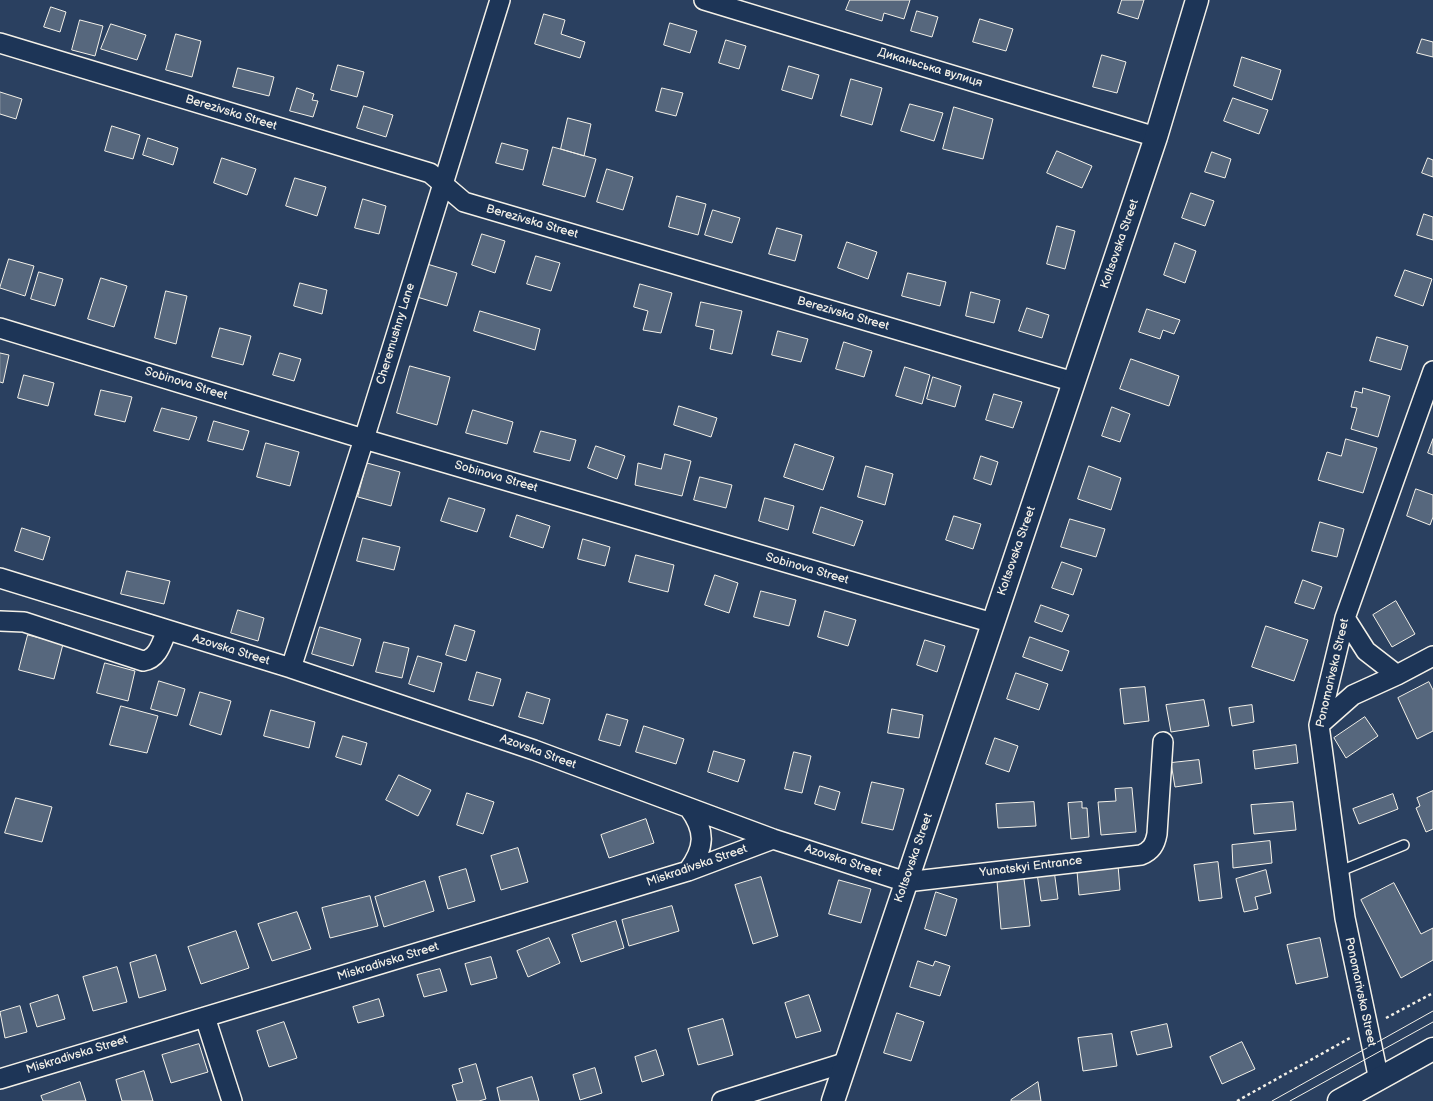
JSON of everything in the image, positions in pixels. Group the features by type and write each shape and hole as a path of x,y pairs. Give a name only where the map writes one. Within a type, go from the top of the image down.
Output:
{"street":[{"name":"Cheremushny Lane","path":"291,668 364,439 500,0"},
{"name":"Диканьська вулиця","path":"704,0 1156,137"},
{"name":"Koltsovska Street","path":"832,1101 1156,137 1197,0"},
{"name":"Berezivska Street","path":"0,43 430,173 464,202 1074,382"},
{"name":"Sobinova Street","path":"0,328 364,439 993,623"},
{"name":"Ponomarivska Street","path":"1379,1080 1345,918 1319,725 1345,618 1433,371"},
{"name":"Azovska Street","path":"0,578 291,668 534,750 773,839 906,882"},
{"path":"1345,618 1366,651 1397,675"},
{"path":"0,621 24,622 143,661 156,655 168,630"},
{"path":"1319,725 1353,695 1397,675 1433,656"},
{"name":"Yunatskyi Entrance","path":"906,882 1141,855 1152,847 1157,834 1162,742"},
{"path":"688,871 697,860 701,847 702,832 697,819 689,808"},
{"name":"Miskradivska Street","path":"0,1079 688,871 773,839"},
{"path":"204,1017 232,1101"},
{"path":"1339,1101 1433,1050"},
{"path":"722,1101 844,1063"}],"lane":[{"path":"1338,872 1404,845"}],"path":[{"path":"1237,1101 1433,993"}],"building":[{"path":"850,0 910,0 904,19 884,13 882,21 846,10"},
{"path":"1122,0 1144,0 1138,19 1118,13"},
{"path":"51,7 66,12 60,32 44,27"},
{"path":"917,11 938,17 932,37 911,31"},
{"path":"544,14 565,20 561,34 585,42 580,58 535,44"},
{"path":"980,19 1013,29 1006,51 973,42"},
{"path":"80,20 103,26 95,56 72,50"},
{"path":"670,23 697,31 690,53 664,45"},
{"path":"111,24 146,35 137,60 101,49"},
{"path":"176,34 201,41 192,77 166,70"},
{"path":"1422,39 1433,42 1433,57 1417,53"},
{"path":"726,40 746,46 739,69 719,63"},
{"path":"1102,55 1126,62 1117,93 1093,87"},
{"path":"1242,57 1281,70 1272,100 1234,86"},
{"path":"338,65 364,72 357,97 331,90"},
{"path":"789,66 819,75 812,99 782,90"},
{"path":"238,68 274,77 269,96 233,87"},
{"path":"851,79 882,88 872,125 841,116"},
{"path":"297,88 314,94 312,100 318,101 313,117 290,111"},
{"path":"662,88 683,93 676,116 656,111"},
{"path":"0,92 22,99 16,119 0,114"},
{"path":"1233,98 1268,110 1259,134 1224,121"},
{"path":"910,104 943,113 934,141 901,131"},
{"path":"364,106 393,115 386,137 357,128"},
{"path":"954,107 993,119 983,159 943,149"},
{"path":"568,118 591,124 584,156 561,149"},
{"path":"112,126 140,135 133,159 105,151"},
{"path":"148,138 178,148 173,165 143,155"},
{"path":"502,143 528,150 523,170 496,163"},
{"path":"553,147 596,159 585,197 543,185"},
{"path":"1057,151 1092,166 1082,188 1047,173"},
{"path":"1212,152 1231,159 1225,178 1205,172"},
{"path":"222,158 256,169 247,195 214,183"},
{"path":"1428,158 1433,160 1433,177 1422,173"},
{"path":"607,169 633,177 623,210 597,202"},
{"path":"295,178 326,187 317,216 286,206"},
{"path":"1191,193 1214,201 1205,226 1182,218"},
{"path":"677,196 706,204 698,235 669,227"},
{"path":"363,199 386,206 379,234 355,228"},
{"path":"713,210 740,218 732,243 705,235"},
{"path":"1424,214 1433,217 1433,240 1417,235"},
{"path":"1057,226 1075,231 1065,269 1047,264"},
{"path":"777,228 802,235 795,261 769,254"},
{"path":"482,234 505,241 495,273 472,265"},
{"path":"847,242 877,252 868,279 838,268"},
{"path":"1175,243 1196,251 1185,283 1164,275"},
{"path":"536,256 560,263 551,291 527,284"},
{"path":"9,259 34,266 25,296 0,288"},
{"path":"427,264 457,273 447,306 417,297"},
{"path":"1405,270 1432,279 1423,306 1395,296"},
{"path":"39,272 63,279 55,306 31,299"},
{"path":"908,273 946,282 940,306 902,296"},
{"path":"101,278 127,286 114,327 88,319"},
{"path":"300,283 327,290 322,314 294,306"},
{"path":"640,284 672,293 661,333 643,330 648,311 634,307"},
{"path":"166,291 187,296 176,344 155,338"},
{"path":"971,292 1000,300 994,323 966,316"},
{"path":"701,302 742,311 732,354 710,349 714,330 696,326"},
{"path":"1027,308 1049,315 1042,338 1019,331"},
{"path":"1147,309 1180,320 1174,334 1163,330 1160,339 1139,332"},
{"path":"480,311 540,329 535,350 474,331"},
{"path":"220,328 251,336 243,365 212,357"},
{"path":"778,331 808,339 801,362 772,355"},
{"path":"1377,337 1408,346 1401,370 1370,361"},
{"path":"844,342 872,351 864,377 836,369"},
{"path":"0,353 9,355 3,383 0,382"},
{"path":"280,353 301,359 294,381 273,375"},
{"path":"1131,359 1179,376 1169,406 1120,389"},
{"path":"410,366 450,377 437,425 397,413"},
{"path":"905,367 930,375 922,404 896,396"},
{"path":"24,375 54,383 48,406 18,398"},
{"path":"933,377 961,386 955,407 927,399"},
{"path":"1363,388 1390,396 1378,437 1351,429 1357,408 1351,407 1355,391 1362,393"},
{"path":"101,390 132,397 125,422 95,415"},
{"path":"994,394 1022,402 1013,428 986,420"},
{"path":"679,406 717,418 711,437 674,425"},
{"path":"1112,407 1130,414 1120,442 1102,436"},
{"path":"162,408 197,417 189,440 154,431"},
{"path":"473,410 513,422 507,444 466,433"},
{"path":"214,421 249,431 243,450 208,441"},
{"path":"541,431 576,440 570,461 534,452"},
{"path":"1346,439 1377,448 1363,493 1318,480 1327,452 1341,456"},
{"path":"1433,439 1433,455 1428,453"},
{"path":"266,443 299,452 290,486 257,477"},
{"path":"795,444 834,457 823,490 784,477"},
{"path":"596,446 625,456 617,479 588,468"},
{"path":"665,454 691,461 682,496 635,485 638,463 661,469"},
{"path":"981,456 998,462 991,485 974,479"},
{"path":"367,463 400,472 391,506 358,497"},
{"path":"866,466 893,474 885,505 858,497"},
{"path":"1089,466 1121,478 1111,510 1078,499"},
{"path":"700,477 732,485 726,508 694,500"},
{"path":"1416,489 1433,495 1433,517 1430,525 1407,516"},
{"path":"449,498 485,509 477,532 441,521"},
{"path":"765,498 794,506 788,530 759,521"},
{"path":"821,507 863,521 854,546 813,533"},
{"path":"517,515 550,526 543,548 510,537"},
{"path":"954,516 981,524 973,549 946,540"},
{"path":"1070,519 1105,529 1096,557 1061,547"},
{"path":"1320,522 1344,529 1337,557 1312,551"},
{"path":"22,528 50,537 43,560 15,551"},
{"path":"363,538 400,547 394,570 357,561"},
{"path":"583,539 610,547 605,566 578,559"},
{"path":"636,555 674,565 668,592 629,582"},
{"path":"1062,562 1082,569 1073,595 1052,588"},
{"path":"127,571 170,581 164,604 121,594"},
{"path":"715,575 738,583 729,613 705,605"},
{"path":"1303,580 1322,587 1314,609 1295,603"},
{"path":"761,591 796,600 789,626 754,617"},
{"path":"1396,601 1415,634 1392,647 1373,615"},
{"path":"1041,605 1069,615 1062,632 1035,622"},
{"path":"238,610 264,618 258,641 231,633"},
{"path":"825,611 856,620 848,646 818,637"},
{"path":"455,625 475,631 466,661 446,655"},
{"path":"1266,626 1308,640 1294,681 1252,667"},
{"path":"320,627 361,639 353,666 312,654"},
{"path":"28,635 63,644 54,679 19,670"},
{"path":"1030,637 1069,651 1062,671 1023,657"},
{"path":"925,640 945,646 937,672 917,665"},
{"path":"384,642 409,648 402,678 376,672"},
{"path":"418,656 442,663 434,692 409,684"},
{"path":"105,663 135,671 128,701 97,693"},
{"path":"477,672 501,679 493,706 469,700"},
{"path":"1016,673 1048,684 1039,710 1007,699"},
{"path":"159,681 185,689 177,716 151,709"},
{"path":"1429,682 1433,690 1433,731 1417,739 1398,698"},
{"path":"1145,687 1149,721 1124,724 1120,689"},
{"path":"200,692 231,701 221,735 190,725"},
{"path":"527,692 550,699 543,724 519,717"},
{"path":"1204,700 1209,726 1171,732 1166,705"},
{"path":"1252,705 1254,722 1232,726 1229,708"},
{"path":"121,706 158,716 147,753 110,745"},
{"path":"892,709 923,715 919,738 888,733"},
{"path":"271,710 315,722 309,748 264,736"},
{"path":"607,714 628,720 620,746 599,740"},
{"path":"1365,717 1378,736 1346,758 1334,738"},
{"path":"644,726 684,739 676,764 636,752"},
{"path":"343,736 367,743 361,765 336,757"},
{"path":"995,738 1018,746 1009,772 986,764"},
{"path":"1296,745 1298,763 1255,769 1253,751"},
{"path":"714,751 745,760 738,782 708,772"},
{"path":"794,752 811,756 802,793 785,789"},
{"path":"1199,760 1202,783 1175,787 1171,763"},
{"path":"399,775 431,790 418,816 386,800"},
{"path":"872,782 904,789 893,830 862,823"},
{"path":"820,786 840,792 835,810 815,804"},
{"path":"1132,788 1136,832 1101,835 1098,802 1116,801 1115,789"},
{"path":"1433,791 1433,829 1426,832 1416,808 1420,806 1417,798"},
{"path":"467,793 494,802 483,834 457,825"},
{"path":"1393,794 1398,809 1359,824 1353,809"},
{"path":"16,798 52,807 42,842 5,833"},
{"path":"1034,802 1036,826 998,828 996,804"},
{"path":"1082,802 1082,808 1087,808 1089,837 1071,839 1068,803"},
{"path":"1293,802 1296,830 1254,834 1251,805"},
{"path":"646,819 654,843 609,858 601,835"},
{"path":"1270,841 1272,863 1233,868 1232,845"},
{"path":"518,848 528,882 501,890 491,856"},
{"path":"1218,862 1222,898 1199,901 1194,865"},
{"path":"1118,865 1120,890 1079,895 1077,871"},
{"path":"466,869 475,901 448,909 439,877"},
{"path":"1054,870 1058,899 1041,901 1037,873"},
{"path":"1266,870 1271,893 1255,897 1258,909 1244,912 1236,879"},
{"path":"761,877 778,936 753,944 735,885"},
{"path":"1024,879 1030,926 1001,929 997,881"},
{"path":"839,880 871,889 861,923 829,914"},
{"path":"425,881 434,911 384,927 375,897"},
{"path":"1394,883 1421,934 1433,928 1433,960 1401,978 1361,900"},
{"path":"936,892 957,899 946,936 925,929"},
{"path":"370,896 378,926 330,938 322,908"},
{"path":"672,906 679,931 629,946 622,920"},
{"path":"297,912 311,949 272,961 258,924"},
{"path":"616,921 624,948 581,962 572,935"},
{"path":"236,931 249,968 201,984 188,947"},
{"path":"549,938 560,963 528,977 517,951"},
{"path":"1320,938 1328,977 1296,984 1287,945"},
{"path":"156,955 166,990 139,998 130,963"},
{"path":"491,957 497,978 471,985 465,964"},
{"path":"918,961 933,966 935,961 950,966 940,996 910,987"},
{"path":"117,967 127,1002 93,1011 83,977"},
{"path":"440,969 447,991 424,997 417,975"},
{"path":"58,995 65,1019 37,1027 30,1004"},
{"path":"809,995 821,1031 796,1038 785,1003"},
{"path":"379,999 384,1016 358,1023 353,1007"},
{"path":"20,1006 27,1032 5,1038 0,1012"},
{"path":"897,1013 924,1022 911,1061 884,1053"},
{"path":"723,1019 733,1055 698,1065 688,1029"},
{"path":"284,1022 297,1058 269,1067 257,1031"},
{"path":"1167,1024 1172,1047 1137,1055 1131,1032"},
{"path":"1112,1034 1117,1066 1083,1071 1078,1038"},
{"path":"1242,1042 1255,1069 1222,1084 1210,1057"},
{"path":"199,1044 208,1072 171,1083 162,1055"},
{"path":"656,1050 664,1075 642,1082 635,1057"},
{"path":"476,1064 486,1099 479,1101 457,1101 452,1085 463,1082 459,1069"},
{"path":"595,1068 602,1093 580,1100 573,1075"},
{"path":"144,1071 153,1101 122,1101 116,1080"},
{"path":"532,1077 539,1101 500,1101 497,1088"},
{"path":"80,1082 86,1101 43,1101 41,1096"},
{"path":"1038,1082 1041,1101 1011,1101 1011,1100"}],"tram line":[{"path":"1272,1101 1433,1011"},
{"path":"1290,1101 1433,1022"}]}
